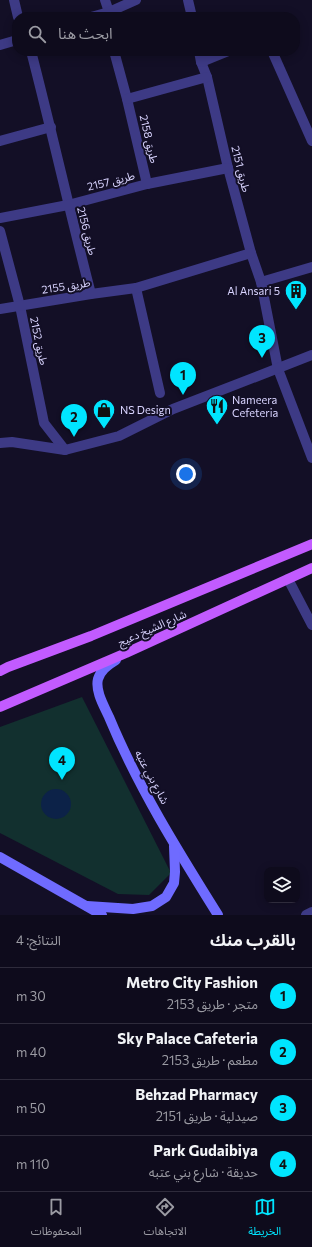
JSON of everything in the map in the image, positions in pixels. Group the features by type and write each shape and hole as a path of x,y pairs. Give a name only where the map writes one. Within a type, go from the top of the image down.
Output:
{"main road":[{"name":"شارع الشيخ دعيج","path":"3,669 91,636 312,544"},
{"name":"شارع الشيخ دعيج","path":"0,707 126,653 312,568"},
{"name":"شارع بني عتبه","path":"126,653 103,669 98,679 99,693 119,741 174,844 218,915"},
{"path":"87,906 133,909 152,906 166,897 174,883 174,844"},
{"path":"0,857 102,915"}],"street":[{"path":"14,0 17,12"},
{"path":"105,0 106,12"},
{"path":"110,12 136,0"},
{"path":"188,0 191,12"},
{"path":"0,45 12,41"},
{"name":"طريق 2156","path":"32,56 91,294"},
{"name":"طريق 2158","path":"115,56 147,184"},
{"name":"طريق 2151","path":"200,56 207,77 228,168 261,282 278,369 312,458"},
{"path":"201,62 216,56"},
{"path":"274,56 312,141"},
{"path":"127,99 207,77"},
{"path":"0,141 51,127"},
{"name":"طريق 2157","path":"0,218 68,205 147,184 228,168"},
{"name":"طريق 2152","path":"0,231 20,306 44,423 65,450"},
{"name":"طريق 2155","path":"0,309 136,288 252,253"},
{"path":"261,282 312,267"},
{"path":"136,288 160,393"},
{"path":"0,443 12,442 65,450 119,436 173,409 312,355"},
{"path":"288,579 312,625"},
{"path":"306,915 312,912"}],"green space":[{"path":"82,697 171,873 149,895 118,894 0,833 0,727"}],"water":[{"path":"56,789 67,793 71,804 67,815 56,819 45,815 41,804 45,793"}],"place":[{"name":"Al Ansari 5","path":"296,310"},
{"name":"Behzad Pharmacy","path":"262,358"},
{"name":"Metro City Fashion","path":"183,395"},
{"name":"Nameera Cefeteria","path":"217,426"},
{"name":"NS Design","path":"104,430"},
{"name":"Sky Palace Cafeteria","path":"74,437"},
{"name":"Park Gudaibiya","path":"62,780"}]}
